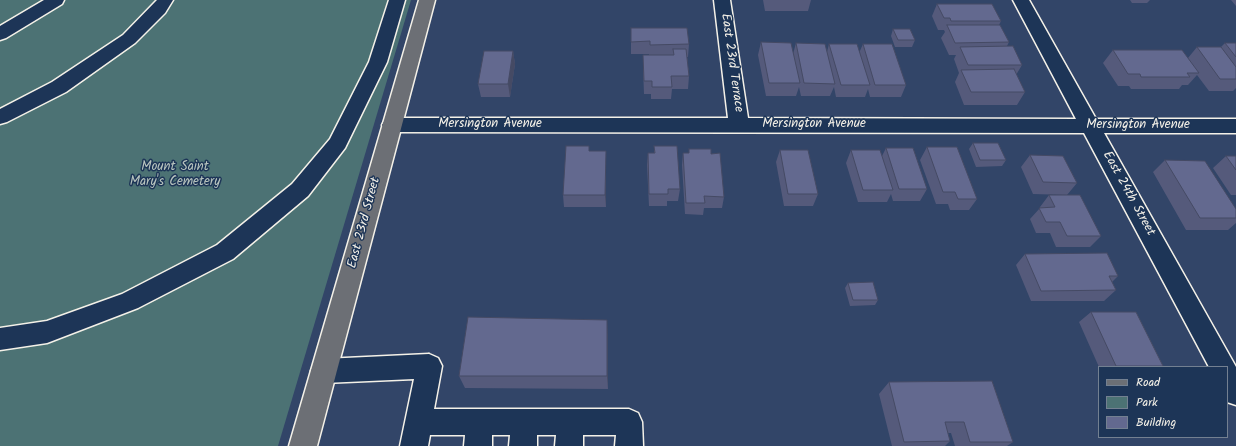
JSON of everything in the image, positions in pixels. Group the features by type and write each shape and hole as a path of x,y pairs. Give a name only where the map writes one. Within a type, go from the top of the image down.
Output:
{"main road":[{"name":"East 23rd Street","path":"303,446 427,0"}],"street":[{"path":"0,34 56,0"},
{"path":"0,117 59,87 129,39 159,9 165,0"},
{"path":"0,339 47,332 130,301 225,252 300,190 338,143 378,62 396,0"},
{"name":"East 23rd Terrace","path":"722,0 739,125"},
{"name":"East 24th Street","path":"1021,0 1221,366"},
{"name":"Mersington Avenue","path":"392,125 1236,126"},
{"path":"324,371 429,366 417,434 569,434 629,422 629,446"},
{"path":"1228,378 1236,393"}],"green space":[{"name":"Mount Saint Mary's Cemetery","path":"0,0 411,0 278,446 0,446"}],"building":[{"path":"937,4 992,4 1001,21 951,21 950,18 944,18"},
{"path":"947,25 1000,25 1009,42 955,43"},
{"path":"631,28 687,28 689,44 650,45 650,41 631,42"},
{"path":"893,29 910,29 915,40 898,40"},
{"path":"761,42 791,43 800,83 769,83"},
{"path":"796,43 825,44 835,84 804,83"},
{"path":"1225,43 1236,43 1236,57"},
{"path":"829,44 857,44 870,85 841,85"},
{"path":"863,44 892,44 906,85 875,85"},
{"path":"1013,46 1022,65 968,65 960,47"},
{"path":"1197,47 1221,47 1236,67 1236,79 1220,79"},
{"path":"673,49 686,49 689,76 671,76 672,87 652,87 652,81 644,81 643,55 674,55"},
{"path":"1113,50 1182,50 1199,73 1187,73 1190,77 1141,77 1140,74 1128,74"},
{"path":"484,51 513,51 508,84 478,84"},
{"path":"1014,69 1025,92 971,92 961,70"},
{"path":"973,143 998,143 1006,160 980,160"},
{"path":"566,146 589,146 589,151 606,151 605,195 563,195"},
{"path":"654,146 677,146 680,189 668,189 668,194 649,194 648,153 655,153"},
{"path":"927,147 957,147 977,199 958,199 955,192 943,192"},
{"path":"886,148 913,148 927,189 899,189"},
{"path":"689,149 711,149 711,154 720,153 724,197 704,196 705,203 686,203 683,153 689,153"},
{"path":"780,150 808,150 818,194 788,194"},
{"path":"851,150 880,150 893,190 863,190"},
{"path":"1030,155 1063,156 1077,183 1043,182"},
{"path":"1226,156 1236,156 1236,170"},
{"path":"1165,160 1205,161 1236,209 1236,218 1200,218"},
{"path":"1049,195 1080,195 1101,236 1067,236 1060,222 1046,222 1039,208 1055,207"},
{"path":"1107,253 1118,276 1109,276 1116,290 1041,291 1025,254"},
{"path":"873,282 878,300 853,300 848,283"},
{"path":"1091,312 1136,312 1163,366 1116,366"},
{"path":"468,317 607,320 607,376 459,376"},
{"path":"992,381 1013,442 970,442 964,422 945,422 950,441 904,442 889,382"}]}
